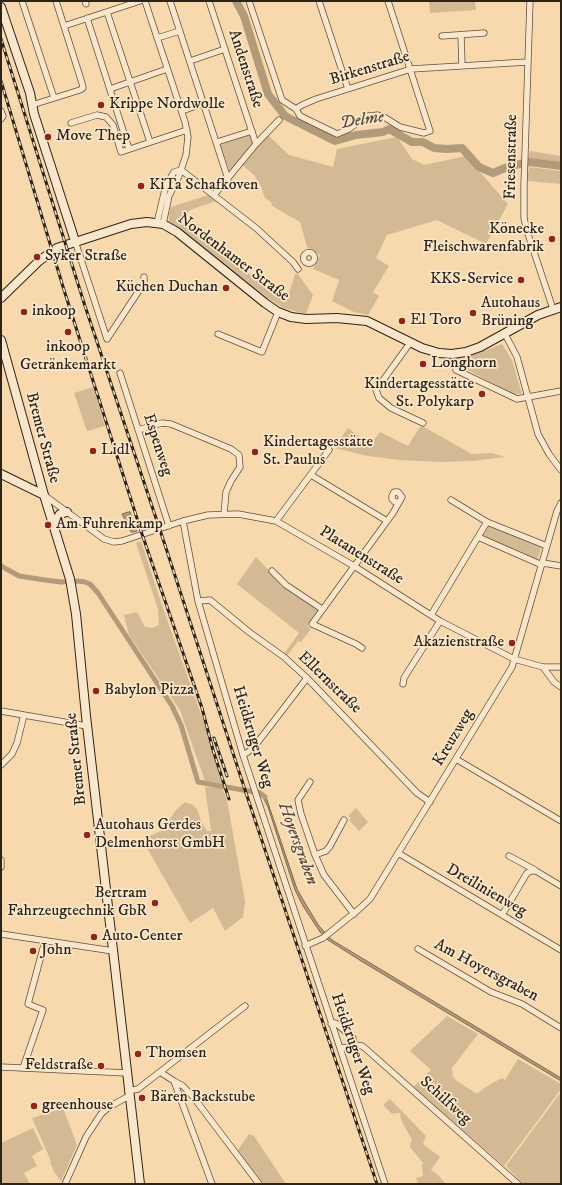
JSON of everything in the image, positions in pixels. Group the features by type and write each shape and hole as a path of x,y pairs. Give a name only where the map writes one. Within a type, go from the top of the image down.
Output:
{"main road":[{"path":"1,7 30,93 32,105 76,241"},
{"name":"Nordenhamer Straße","path":"1,298 5,289 52,251 76,241 138,223 160,224 177,232 278,312 291,317 306,319 337,318 367,321 410,343 439,353 452,354 466,352 480,347 538,315 557,308"},
{"name":"Bremer Straße","path":"1,340 70,582 76,614 87,726 140,1184"},
{"path":"1,474 44,495"},
{"path":"18,483 31,482 38,474"},
{"path":"53,525 60,514 67,512"}],"street":[{"path":"22,1 54,98"},
{"path":"32,105 83,88 56,1"},
{"path":"64,26 140,1"},
{"path":"144,1 182,110 187,130 187,150 181,170 169,196 160,224"},
{"path":"170,1 228,179"},
{"name":"Andenstraße","path":"210,1 256,144"},
{"path":"249,1 282,100 296,110 300,116 337,134 349,129 368,116 378,115 400,127 424,134 430,131 411,68 388,1"},
{"path":"319,1 348,89"},
{"name":"Friesenstraße","path":"530,1 527,62 524,218 527,231 557,308"},
{"path":"87,5 89,18 129,149"},
{"path":"107,12 150,142"},
{"path":"157,38 180,31"},
{"path":"442,36 484,33"},
{"path":"461,35 462,66"},
{"path":"190,60 225,49"},
{"name":"Birkenstraße","path":"296,110 302,105 316,99 411,68 527,62"},
{"path":"110,89 167,68"},
{"path":"182,110 204,103"},
{"path":"70,123 97,115 106,117 113,125 121,152 187,130"},
{"path":"214,196 256,144 279,120"},
{"path":"217,142 252,131"},
{"path":"181,170 256,228 293,262 298,269"},
{"path":"76,241 107,339 144,283 144,277"},
{"path":"293,262 304,260"},
{"path":"218,334 262,352 278,312"},
{"path":"505,334 517,357 538,434 549,454 561,470"},
{"path":"410,343 376,390 379,398 391,408 423,423"},
{"path":"456,370 517,399 561,391"},
{"name":"Espenweg","path":"120,372 169,526"},
{"path":"138,430 162,423 171,424 231,449 239,456 240,467 226,492 224,514"},
{"path":"276,521 329,450"},
{"path":"311,475 387,521"},
{"path":"44,495 67,512"},
{"path":"451,500 487,522 547,546"},
{"path":"362,648 312,624 387,521 398,502"},
{"name":"Kreuzweg","path":"306,946 316,943 330,934 370,898 512,667 561,503"},
{"name":"Platanenstraße","path":"67,512 110,542 122,541 183,521 208,515 247,515 276,521 354,566 440,621 514,659"},
{"name":"Heidkruger Weg","path":"183,521 198,601 243,755 385,1184"},
{"path":"431,615 487,522"},
{"path":"478,537 542,564 561,566"},
{"path":"272,571 286,585 322,609"},
{"name":"Ellernstraße","path":"198,601 210,600 284,658 307,678 417,793 430,802"},
{"path":"403,684 404,678 440,621"},
{"path":"514,659 543,667 561,667"},
{"path":"543,667 554,682 561,687"},
{"path":"243,755 254,747 307,678"},
{"path":"1,711 87,726"},
{"path":"1,765 12,754 17,743 24,714"},
{"path":"456,759 561,821"},
{"path":"310,782 298,800 301,814 315,855 324,875 354,914"},
{"path":"315,855 326,851 344,820"},
{"name":"Dreilinienweg","path":"398,853 561,950"},
{"path":"509,856 561,886"},
{"path":"1,860 1,867"},
{"path":"502,915 527,874 531,871 536,871"},
{"path":"1,934 113,951"},
{"path":"23,1068 43,1010 28,1004 46,941"},
{"name":"Am Hoyersgraben","path":"418,949 491,992 522,1004 561,1028"},
{"path":"65,1184 86,1137 101,1114 109,1107 138,1089 245,1006"},
{"path":"331,1024 337,1024 353,1038 353,1041 349,1047 340,1048"},
{"name":"Schilfweg","path":"351,1044 362,1046 366,1049 518,1184"},
{"path":"1,1067 127,1073"},
{"path":"160,1072 184,1086 259,1184"},
{"path":"174,1081 212,1184"}],"shaded area":[{"path":"429,1 475,1 476,10 430,13"},
{"path":"251,134 254,143 230,172 220,145"},
{"path":"267,134 289,155 333,167 337,149 397,137 412,159 424,165 466,156 508,204 486,244 437,220 387,235 376,258 389,266 373,292 379,296 368,315 354,312 332,301 339,280 313,269 320,255 307,247 300,222 272,206 271,202 265,198 260,184 254,175 242,165"},
{"path":"530,151 561,156 561,163 528,158"},
{"path":"529,167 561,171 561,184 527,181"},
{"path":"208,195 216,201 190,210 184,220 250,274 287,300 295,274 297,273 313,295 306,314 283,308 268,298 169,221 171,207"},
{"path":"502,344 512,360 522,394 513,394 447,359 468,357"},
{"path":"93,387 105,426 87,431 74,393"},
{"path":"420,427 424,427 472,454 492,453 505,457 473,461 442,462 399,460 368,456 334,448 348,428 364,440 373,441 380,432 408,446"},
{"path":"130,512 137,531 131,532 122,514"},
{"path":"489,525 542,546 537,561 482,536"},
{"path":"141,541 163,608 226,784 205,781 180,710 129,635 124,615 137,612 145,627 152,628 159,625 158,609 136,543"},
{"path":"256,557 285,587 319,609 307,626 311,629 301,642 298,641 287,656 284,654 299,633 237,584"},
{"path":"205,787 222,788 227,800 245,901 243,917 225,931 213,908 190,923 145,847 148,837 162,830 176,810 185,802 193,805 197,809 202,823 207,831 211,831"},
{"path":"260,791 266,797 297,889 319,926 332,940 561,1078 561,1081 328,940 320,932 303,906 295,890 268,807"},
{"path":"356,808 368,822 359,831 349,820 351,818 348,816"},
{"path":"447,1016 478,1034 452,1068 453,1077 477,1094 487,1086 502,1078 505,1080 518,1059 561,1084 561,1089 504,1166 413,1087 431,1070 410,1051"},
{"path":"561,1092 561,1184 523,1184 506,1166"},
{"path":"390,1099 426,1136 423,1144 440,1157 431,1170 436,1173 446,1184 418,1184 416,1178 423,1176 423,1163 410,1147 412,1140 401,1120 400,1113 392,1114 384,1106 384,1104"},
{"path":"63,1108 77,1145 61,1181 54,1172 50,1162 51,1161 32,1118"},
{"path":"33,1128 43,1149 32,1156 37,1166 24,1173 30,1184 1,1184 1,1143"},
{"path":"249,1134 254,1136 286,1184 263,1184 237,1151"}],"waterway":[{"name":"Delme","path":"236,1 244,16 268,94 285,116 335,141 356,135 383,132 389,129 412,142 423,142 434,148 462,148 479,167 493,173 510,166 530,162 561,166"},
{"name":"Hoyersgraben","path":"1,566 19,576 61,582 77,581 90,584 98,593 172,706 181,725 198,782 260,793 265,797"}],"railway":[{"path":"1,39 85,306 377,1184"},
{"path":"1,81 64,290 142,534 202,708 213,750 229,799"},
{"path":"214,738 227,776"}],"place":[{"name":"Krippe Nordwolle","path":"101,105"},
{"name":"Move Thep","path":"48,137"},
{"name":"KiTa Schafkoven","path":"141,186"},
{"name":"Könecke Fleischwarenfabrik","path":"552,239"},
{"name":"Syker Straße","path":"37,257"},
{"name":"KKS-Service","path":"521,280"},
{"name":"Küchen Duchan","path":"226,288"},
{"name":"inkoop","path":"24,312"},
{"name":"Autohaus Brüning","path":"473,313"},
{"name":"El Toro","path":"402,321"},
{"name":"inkoop Getränkemarkt","path":"68,332"},
{"name":"Longhorn","path":"423,364"},
{"name":"Kindertagesstätte St. Polykarp","path":"482,394"},
{"name":"Lidl","path":"93,451"},
{"name":"Kindertagesstätte St. Paulus","path":"255,452"},
{"name":"Am Fuhrenkamp","path":"48,525"},
{"name":"Akazienstraße","path":"512,643"},
{"name":"Babylon Pizza","path":"96,691"},
{"name":"Autohaus Gerdes Delmenhorst GmbH","path":"87,835"},
{"name":"Bertram Fahrzeugtechnik GbR","path":"155,903"},
{"name":"Auto-Center","path":"94,937"},
{"name":"John","path":"33,951"},
{"name":"Thomsen","path":"138,1054"},
{"name":"Feldstraße","path":"101,1066"},
{"name":"Bären Backstube","path":"142,1098"},
{"name":"greenhouse","path":"34,1106"}]}
